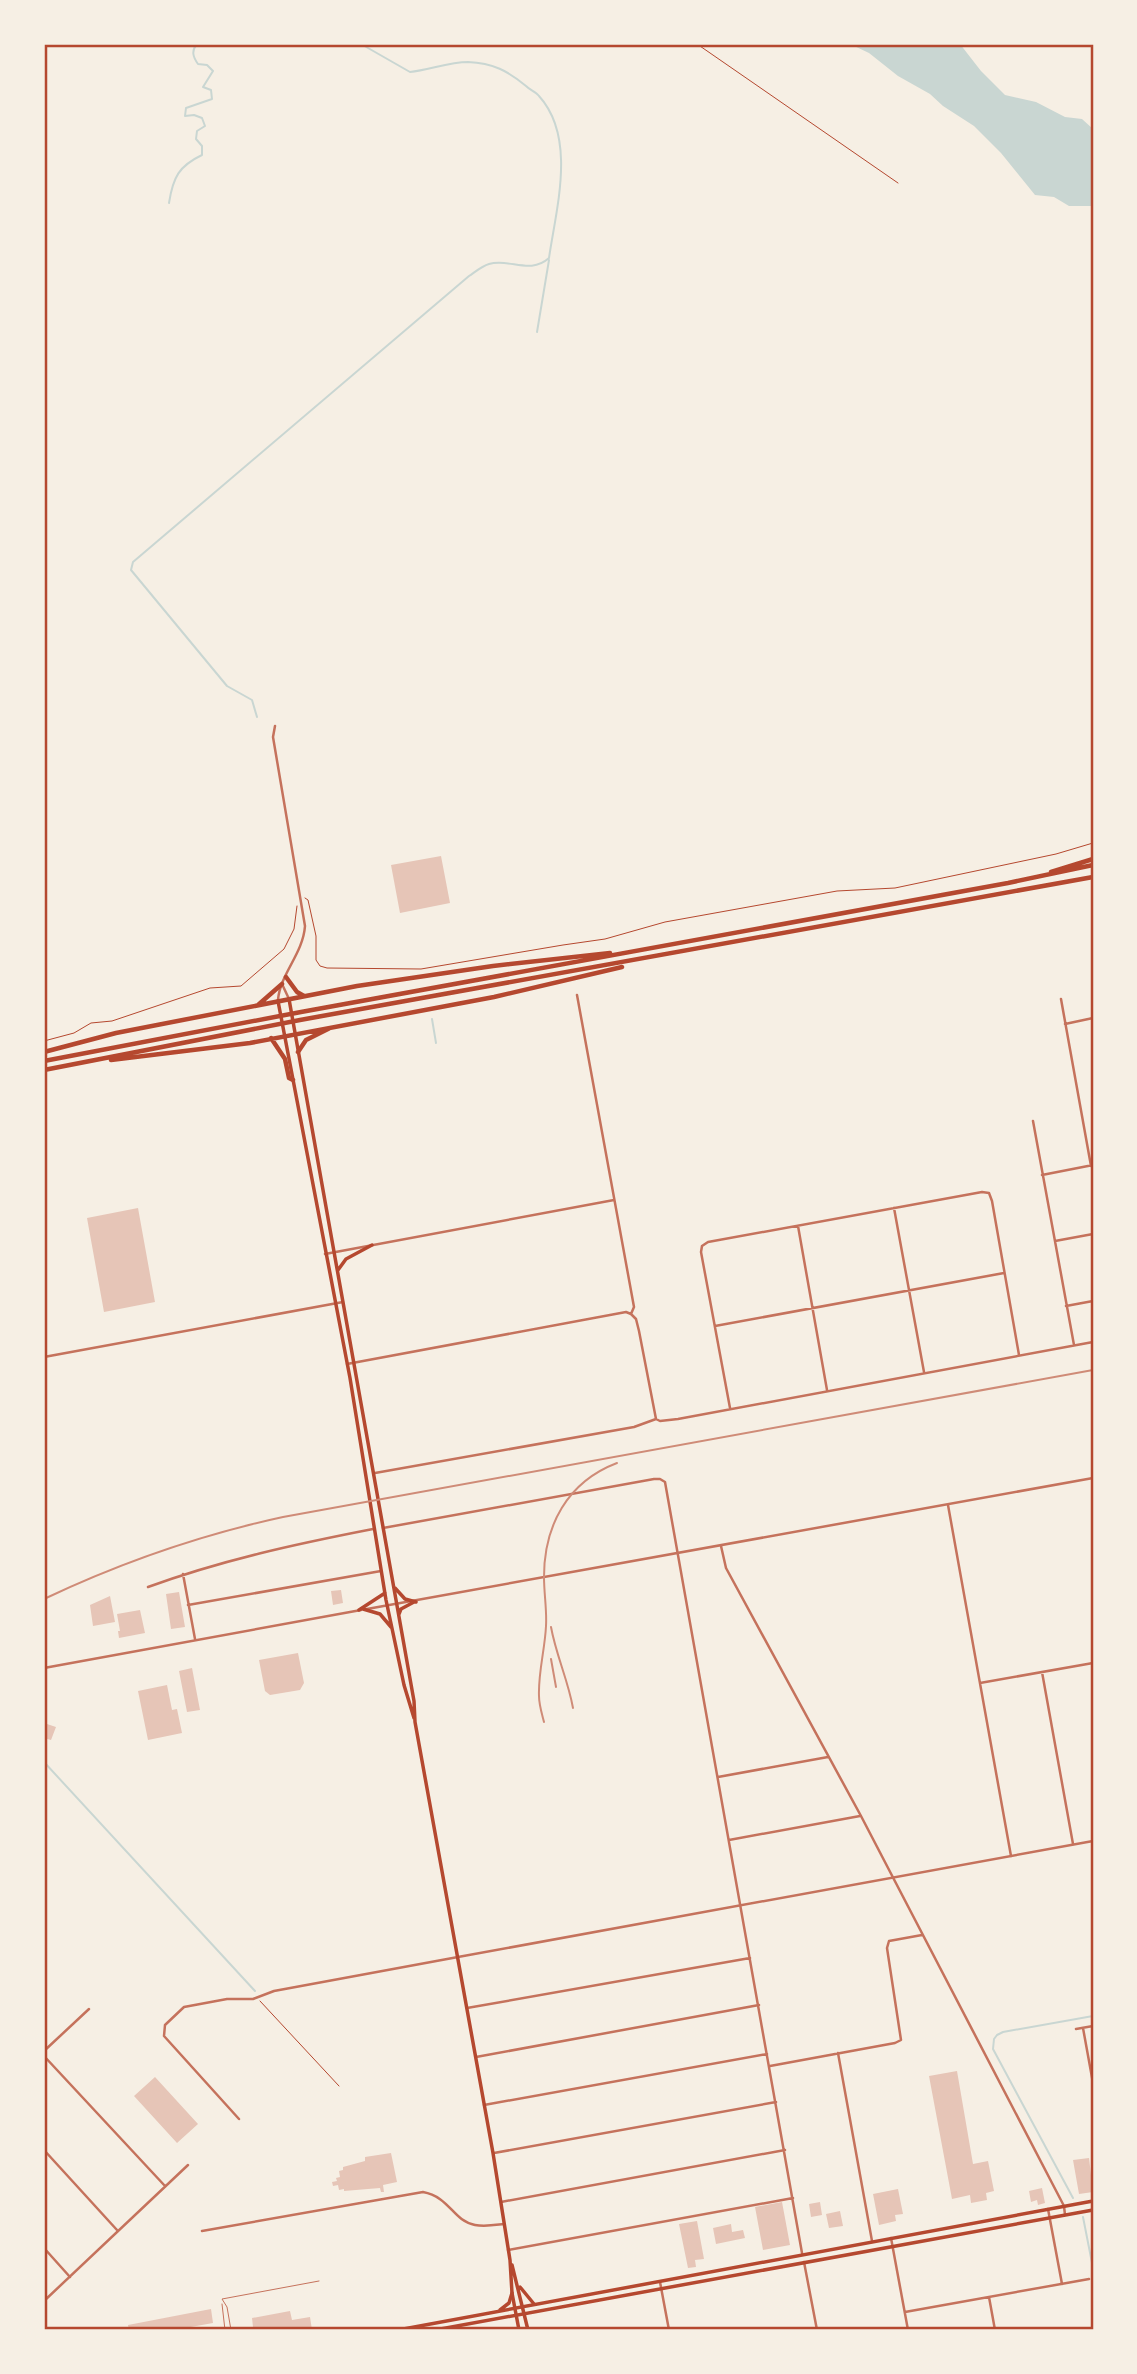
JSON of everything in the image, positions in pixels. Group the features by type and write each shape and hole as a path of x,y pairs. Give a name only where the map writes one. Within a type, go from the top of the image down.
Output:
{"highway":[{"path":"1032,878 1093,859"},
{"path":"44,1061 1093,865"},
{"path":"44,1070 300,1020 1093,878"},
{"path":"44,1052 116,1033 304,996 493,965 660,947"},
{"path":"103,1059 116,1060 206,1049 271,1038 494,997 655,958"},
{"path":"286,977 297,992 304,996"},
{"path":"257,1005 282,984"},
{"path":"298,1052 306,1040 338,1025"},
{"path":"271,1038 285,1059 289,1078 293,1080"}],"main road":[{"path":"289,999 414,1701 415,1722"},
{"path":"278,1001 365,1463 373,1530 387,1606 415,1722 458,1956 493,2153 518,2330"},
{"path":"338,1271 346,1259 372,1245"},
{"path":"365,1463 374,1473"},
{"path":"393,1587 403,1598 416,1602"},
{"path":"361,1610 385,1593"},
{"path":"399,1620 401,1609 416,1602"},
{"path":"361,1610 380,1614 392,1629"},
{"path":"398,2330 1093,2201"},
{"path":"435,2330 1093,2210"},
{"path":"997,2219 998,2227"},
{"path":"803,2254 804,2262"},
{"path":"510,2260 519,2285 528,2330"},
{"path":"724,2268 727,2276"},
{"path":"519,2285 534,2304"},
{"path":"495,2313 509,2303 512,2293"},
{"path":"504,2318 513,2320 518,2330"}],"street":[{"path":"275,726 273,737 305,915 304,937 299,953 282,984 278,1001"},
{"path":"282,984 289,999"},
{"path":"578,995 634,1307 631,1314"},
{"path":"1042,1174 1092,1166 1061,999"},
{"path":"1065,1024 1093,1018"},
{"path":"1032,1121 1074,1345"},
{"path":"730,1409 701,1252 702,1246 708,1242 985,1192 991,1195 1019,1355"},
{"path":"325,1254 615,1200"},
{"path":"894,1208 924,1372"},
{"path":"798,1226 827,1390"},
{"path":"1055,1241 1093,1234"},
{"path":"715,1326 1005,1273"},
{"path":"1066,1306 1093,1301"},
{"path":"44,1357 343,1302"},
{"path":"347,1364 618,1314 631,1314 636,1319 639,1331 656,1419"},
{"path":"374,1473 634,1427 656,1419 666,1421 1093,1342"},
{"path":"44,1668 1093,1478"},
{"path":"383,1528 654,1479 663,1480 666,1485 803,2254"},
{"path":"948,1504 1011,1856"},
{"path":"148,1587 183,1574 272,1549 373,1530"},
{"path":"720,1546 731,1577 893,1877 1064,2206 1065,2215"},
{"path":"188,1605 381,1571"},
{"path":"183,1574 195,1639"},
{"path":"980,1684 1093,1663"},
{"path":"1042,1672 1073,1844"},
{"path":"718,1777 829,1756"},
{"path":"729,1840 861,1816"},
{"path":"239,2119 168,2041 163,2032 165,2025 184,2007 227,1999 254,1998 274,1991 458,1956 1093,1841"},
{"path":"770,2066 901,2040 887,1948 889,1941 922,1935"},
{"path":"467,2008 750,1958"},
{"path":"476,2057 759,2005"},
{"path":"89,2009 44,2054 165,2186"},
{"path":"1076,2029 1093,2026"},
{"path":"1083,2028 1093,2083"},
{"path":"838,2053 872,2241"},
{"path":"484,2105 768,2054"},
{"path":"493,2153 776,2102"},
{"path":"44,2150 118,2231"},
{"path":"500,2202 785,2150"},
{"path":"44,2301 188,2165"},
{"path":"202,2231 415,2192 438,2196 471,2224 504,2224"},
{"path":"508,2250 793,2198"},
{"path":"1048,2209 1062,2284"},
{"path":"891,2238 908,2330"},
{"path":"44,2248 70,2277"},
{"path":"804,2262 817,2330"},
{"path":"905,2312 1089,2278"},
{"path":"660,2280 669,2330"},
{"path":"989,2297 995,2330"}],"lane":[{"path":"225,2330 222,2299 319,2281"},
{"path":"223,2302 227,2307 231,2330"}],"path":[{"path":"697,44 898,183"},
{"path":"44,1041 74,1033 92,1023 111,1021 211,988 241,986 284,949 294,929 297,900 302,898 308,900 316,936 316,957 320,966 421,969 549,947 583,944 665,922 837,891 895,888 1093,844"},
{"path":"254,1998 339,2086"}],"shaded area":[{"path":"850,44 960,44 981,71 1005,95 1036,102 1065,117 1082,119 1093,129 1093,206 1069,206 1054,197 1035,195 1001,153 974,126 930,94 898,76 869,53"}],"building":[{"path":"441,856 450,903 400,913 391,865"},
{"path":"138,1208 155,1302 104,1312 87,1218"},
{"path":"341,1590 343,1603 333,1605 331,1591"},
{"path":"179,1592 185,1627 171,1629 166,1594"},
{"path":"110,1596 115,1622 93,1626 90,1605"},
{"path":"140,1610 145,1633 119,1638 117,1614"},
{"path":"298,1653 304,1683 300,1690 270,1695 265,1691 259,1660"},
{"path":"192,1668 200,1710 187,1712 179,1671"},
{"path":"167,1685 172,1710 177,1709 182,1733 148,1740 138,1691"},
{"path":"47,1724 56,1727 51,1740 44,1738"},
{"path":"957,2071 973,2164 988,2161 994,2191 986,2193 987,2200 971,2203 970,2195 952,2199 929,2076"},
{"path":"155,2077 198,2124 177,2143 134,2096"},
{"path":"391,2153 397,2182 383,2185 384,2192 381,2192 380,2188 344,2191 339,2190 338,2185 333,2186 332,2182 340,2177 339,2171 343,2170 343,2167 365,2161 365,2157"},
{"path":"1089,2158 1093,2192 1079,2194 1073,2160"},
{"path":"1042,2188 1045,2203 1038,2205 1037,2200 1031,2202 1029,2191"},
{"path":"898,2189 903,2214 895,2215 896,2221 879,2225 873,2194"},
{"path":"782,2202 790,2245 763,2250 755,2207"},
{"path":"820,2202 822,2215 811,2217 809,2204"},
{"path":"840,2211 843,2226 829,2228 826,2214"},
{"path":"697,2221 704,2259 695,2260 696,2267 688,2268 679,2224"},
{"path":"731,2224 732,2232 743,2230 745,2238 716,2244 713,2228"},
{"path":"211,2309 213,2323 174,2330 129,2330 128,2325"},
{"path":"290,2311 292,2320 310,2317 312,2330 242,2330 253,2327 252,2318"}],"waterway":[{"path":"169,203 178,173 202,155 202,146 196,139 197,131 205,126 202,118 185,116 186,108 212,99 211,90 203,87 213,71 207,65 198,64 196,61 193,52 197,44"},
{"path":"257,717 252,700 227,686 131,570 133,562 469,276 489,264 527,266 542,263 549,258 556,218 561,174 558,132 551,113 538,95 513,76 493,66 461,62 410,72 361,44"},
{"path":"537,332 549,260"},
{"path":"432,1019 436,1043"},
{"path":"44,1762 255,1991"},
{"path":"1073,2198 993,2049 994,2039 1003,2032 1093,2016"},
{"path":"1083,2217 1093,2268"}],"railway":[{"path":"44,1599 161,1551 221,1532 283,1517 1093,1370"},
{"path":"544,1722 539,1687 546,1626 544,1577 548,1540 562,1508 572,1494 584,1482 617,1463"},
{"path":"551,1627 573,1708"},
{"path":"551,1659 556,1687"}]}
